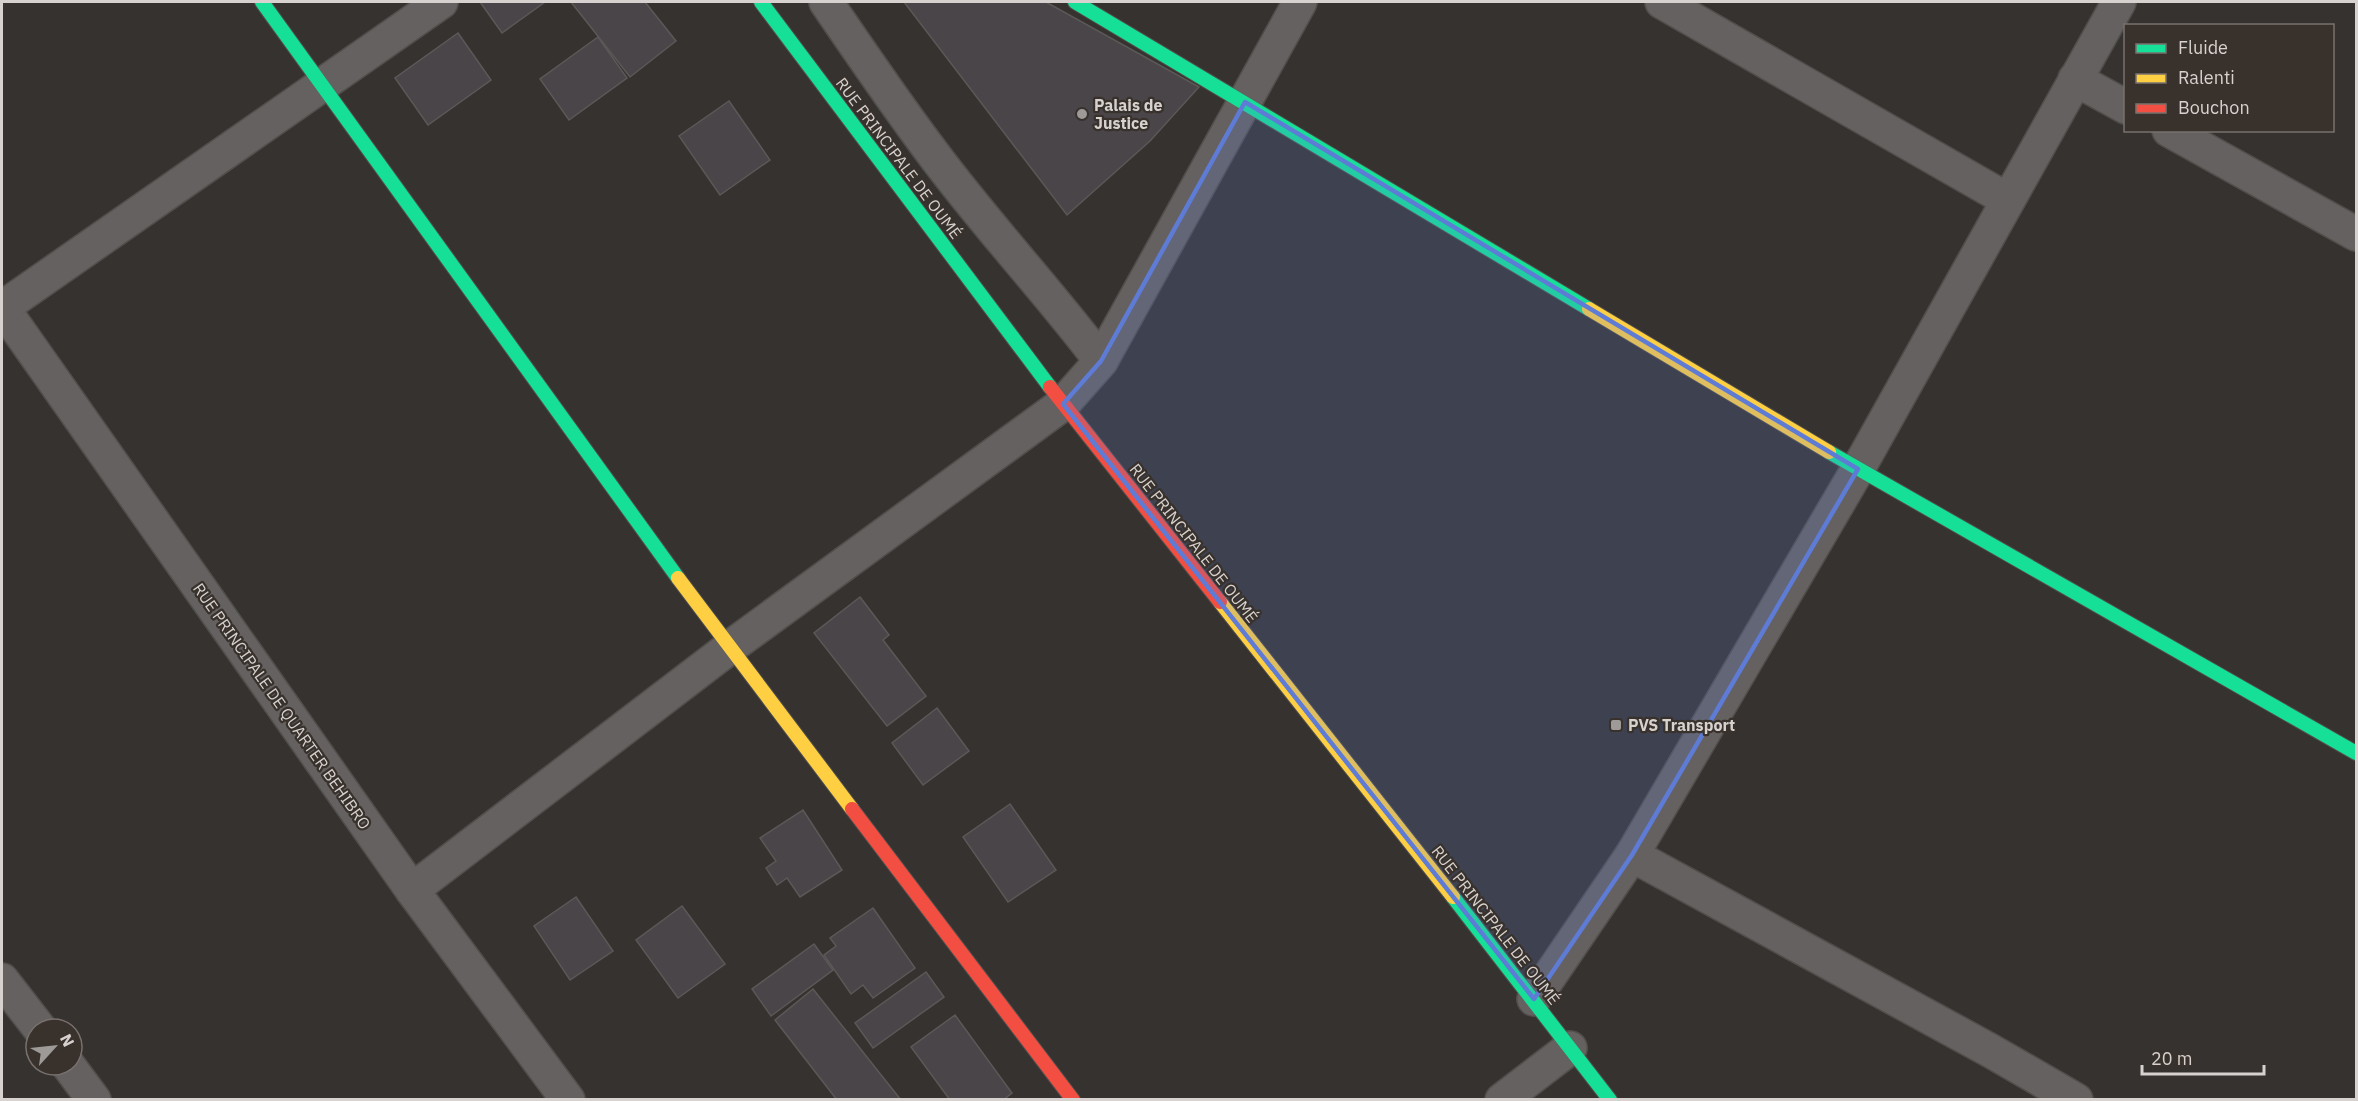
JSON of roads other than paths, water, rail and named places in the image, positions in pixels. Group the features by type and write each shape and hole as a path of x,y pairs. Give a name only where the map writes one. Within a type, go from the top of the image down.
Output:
{"street":[{"path":"262,2 323,83 729,648 1073,1100"},
{"path":"2,308 441,2"},
{"name":"RUE PRINCIPALE DE OUMÉ","path":"761,2 1063,404 1534,999 1610,1100"},
{"path":"826,2 934,155 1067,316 1101,361"},
{"path":"1075,2 1858,469 2356,753"},
{"path":"412,890 729,648 1063,404 1101,361 1300,2"},
{"path":"1662,2 2008,200"},
{"path":"1534,999 1632,855 1858,469 2119,2"},
{"path":"2075,79 2124,106"},
{"path":"2173,132 2356,234"},
{"name":"RUE PRINCIPALE DE QUARTER BEHIBRO","path":"2,308 412,890 568,1100"},
{"path":"1632,855 1991,1051 2076,1100"},
{"path":"2,980 31,1017"},
{"path":"1502,1100 1570,1048"},
{"path":"77,1077 94,1100"}],"place":[{"name":"Palais de Justice","path":"1082,114"},
{"name":"PVS Transport","path":"1616,725"}]}
